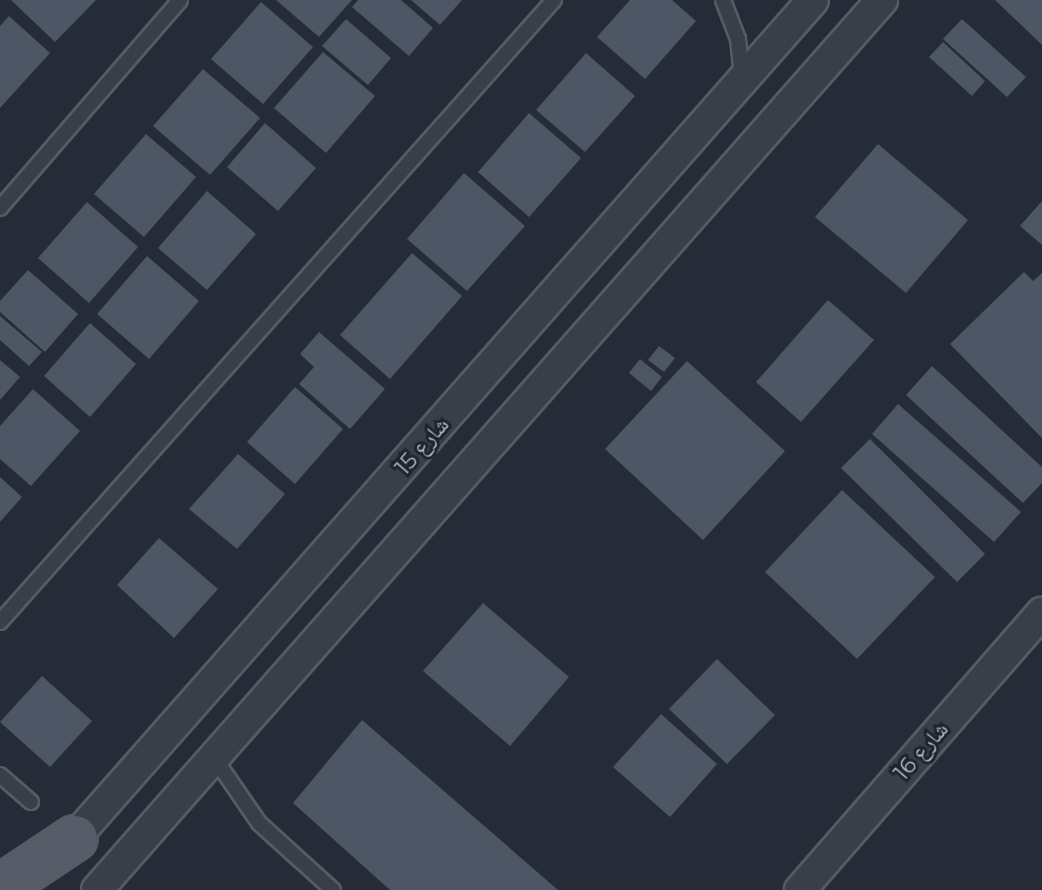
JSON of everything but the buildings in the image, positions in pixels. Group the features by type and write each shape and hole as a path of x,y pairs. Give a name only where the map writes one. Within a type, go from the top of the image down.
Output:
{"main road":[{"path":"0,888 75,838"}],"street":[{"name":"شارع 15","path":"27,890 813,0"},
{"path":"97,890 882,0"},
{"name":"شارع 16","path":"800,890 1042,613"}],"lane":[{"path":"0,208 180,0"},
{"path":"0,622 554,0"},
{"path":"723,0 738,39 744,70 737,89"},
{"path":"213,755 259,823 333,890"},
{"path":"0,775 31,802"}]}
